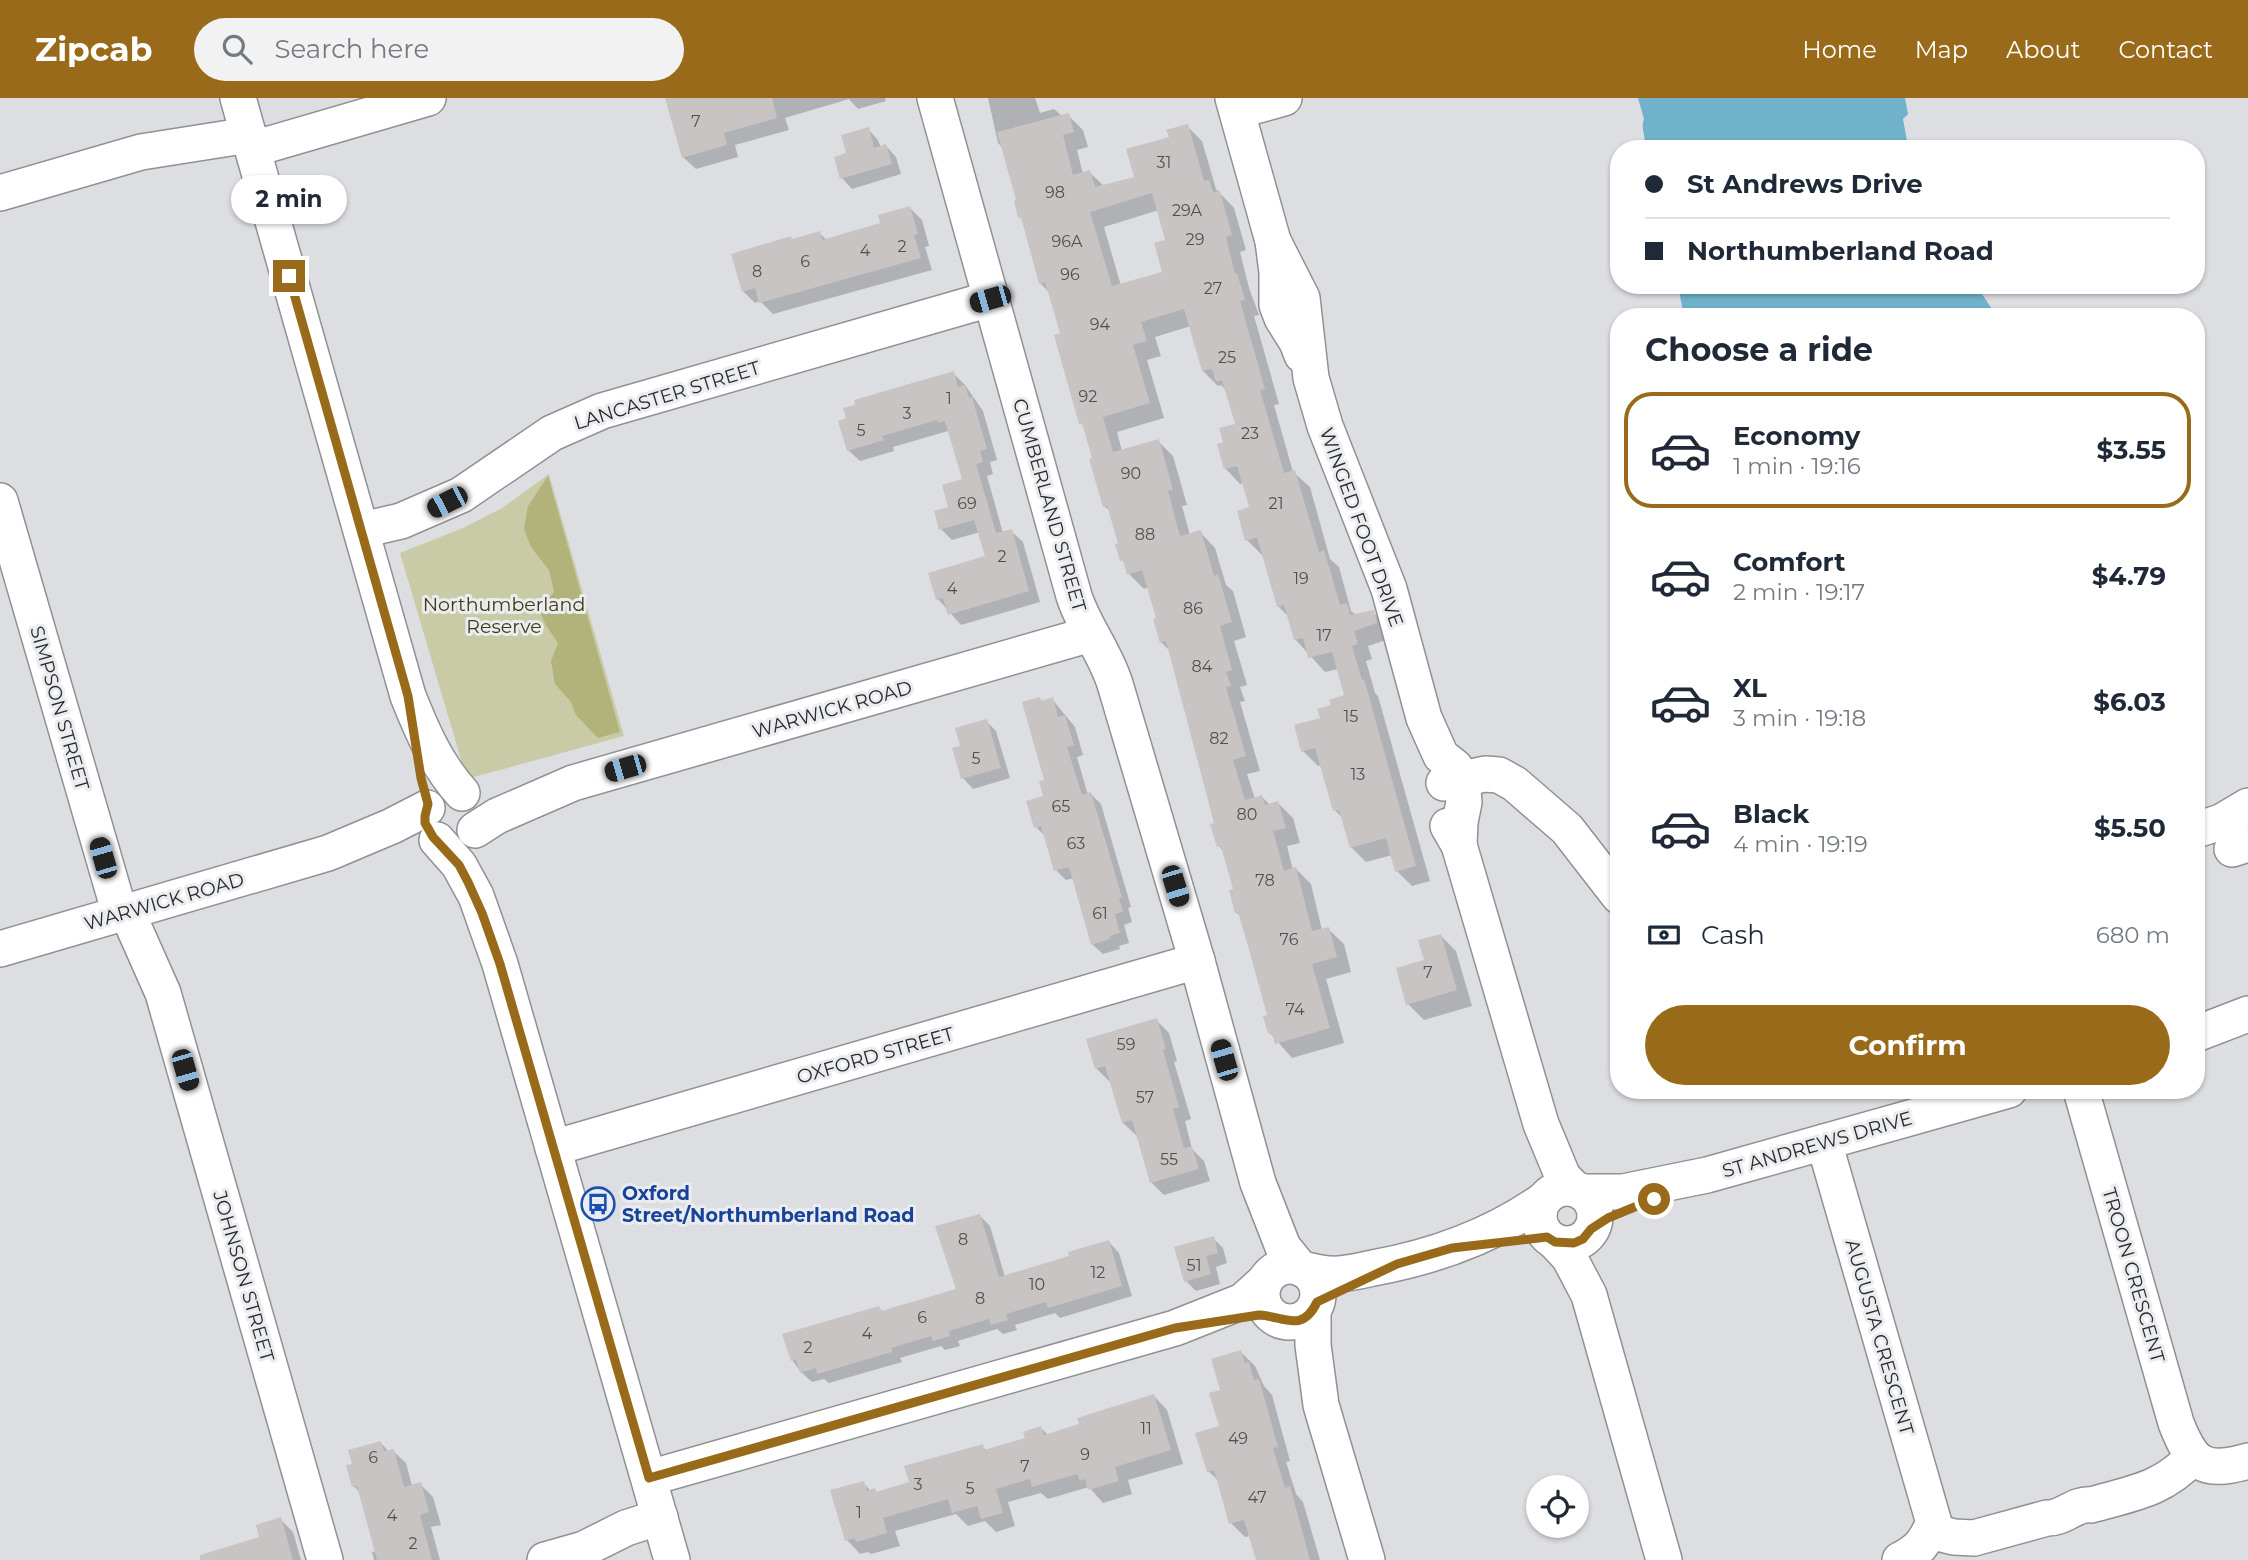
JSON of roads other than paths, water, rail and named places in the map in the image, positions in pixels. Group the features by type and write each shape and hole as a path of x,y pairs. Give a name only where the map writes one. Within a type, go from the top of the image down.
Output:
{"street":[{"path":"0,193 141,152 210,122 245,122 428,98"},
{"path":"1235,104 1284,98"},
{"name":"CUMBERLAND STREET","path":"936,100 1074,596 1080,614 1101,649 1115,684 1197,961 1258,1183 1267,1241 1284,1274"},
{"name":"WINGED FOOT DRIVE","path":"1235,104 1273,241 1302,298 1311,378 1334,454 1389,589 1424,718 1441,756 1455,767 1453,782"},
{"path":"245,122 408,696 431,822 475,896 500,964 666,1538 631,1545 584,1549 545,1560"},
{"name":"LANCASTER STREET","path":"362,530 401,521 452,499 481,483 552,433 602,411 990,299"},
{"name":"SIMPSON STREET","path":"0,501 132,910"},
{"name":"WARWICK ROAD","path":"573,783 497,794 446,791 433,798 431,822 444,844 461,843 497,816 573,783 1091,634"},
{"path":"408,696 436,759 447,777 476,806 478,814 474,831 500,964"},
{"path":"1570,1235 1595,1215 1593,1206 1561,1195 1547,1174 1541,1124 1460,845 1460,822 1464,802 1453,782 1485,774 1499,775 1515,784 1567,829 1610,884"},
{"path":"2205,827 2221,822 2248,806"},
{"name":"WARWICK ROAD","path":"0,949 328,853 378,849 431,822"},
{"name":"JOHNSON STREET","path":"132,910 163,993 325,1560"},
{"name":"OXFORD STREET","path":"553,1148 1197,961"},
{"path":"2205,1032 2248,1014"},
{"path":"2205,1032 2248,1025"},
{"name":"ST ANDREWS DRIVE","path":"1284,1274 1332,1274 1397,1264 1452,1248 1561,1195 1623,1192 1707,1175 1977,1099"},
{"name":"TROON CRESCENT","path":"2084,1099 2176,1423 2186,1448 2193,1457"},
{"name":"AUGUSTA CRESCENT","path":"1824,1142 1934,1523 1930,1531"},
{"name":"ST ANDREWS DRIVE","path":"1452,1248 1570,1235 1707,1175"},
{"path":"1561,1195 1539,1210 1539,1220 1570,1235 1585,1264 1588,1295 1664,1560"},
{"name":"ST ANDREWS DRIVE","path":"1315,1306 1397,1264"},
{"path":"649,1478 1175,1328 1244,1301 1284,1274 1316,1283 1318,1293 1313,1345 1321,1405 1367,1560"},
{"path":"1284,1274 1262,1296 1267,1310 1277,1318 1321,1405"},
{"path":"1175,1328 1259,1315 1290,1322 1299,1321 1315,1306"},
{"path":"1900,1560 1922,1546 1930,1531 1954,1537 1974,1538 2054,1518 2085,1504 2157,1486 2168,1480 2193,1457 2218,1467 2248,1461"}],"water":[{"path":"1638,98 1905,98 1908,114 1903,119 1906,140 1645,140 1644,119"},
{"path":"1680,294 1982,294 1991,308 1682,308"}],"place":[{"name":"Oxford Street/Northumberland Road","path":"598,1204"}],"park label":[{"name":"Northumberland Reserve","path":"504,615"}]}
